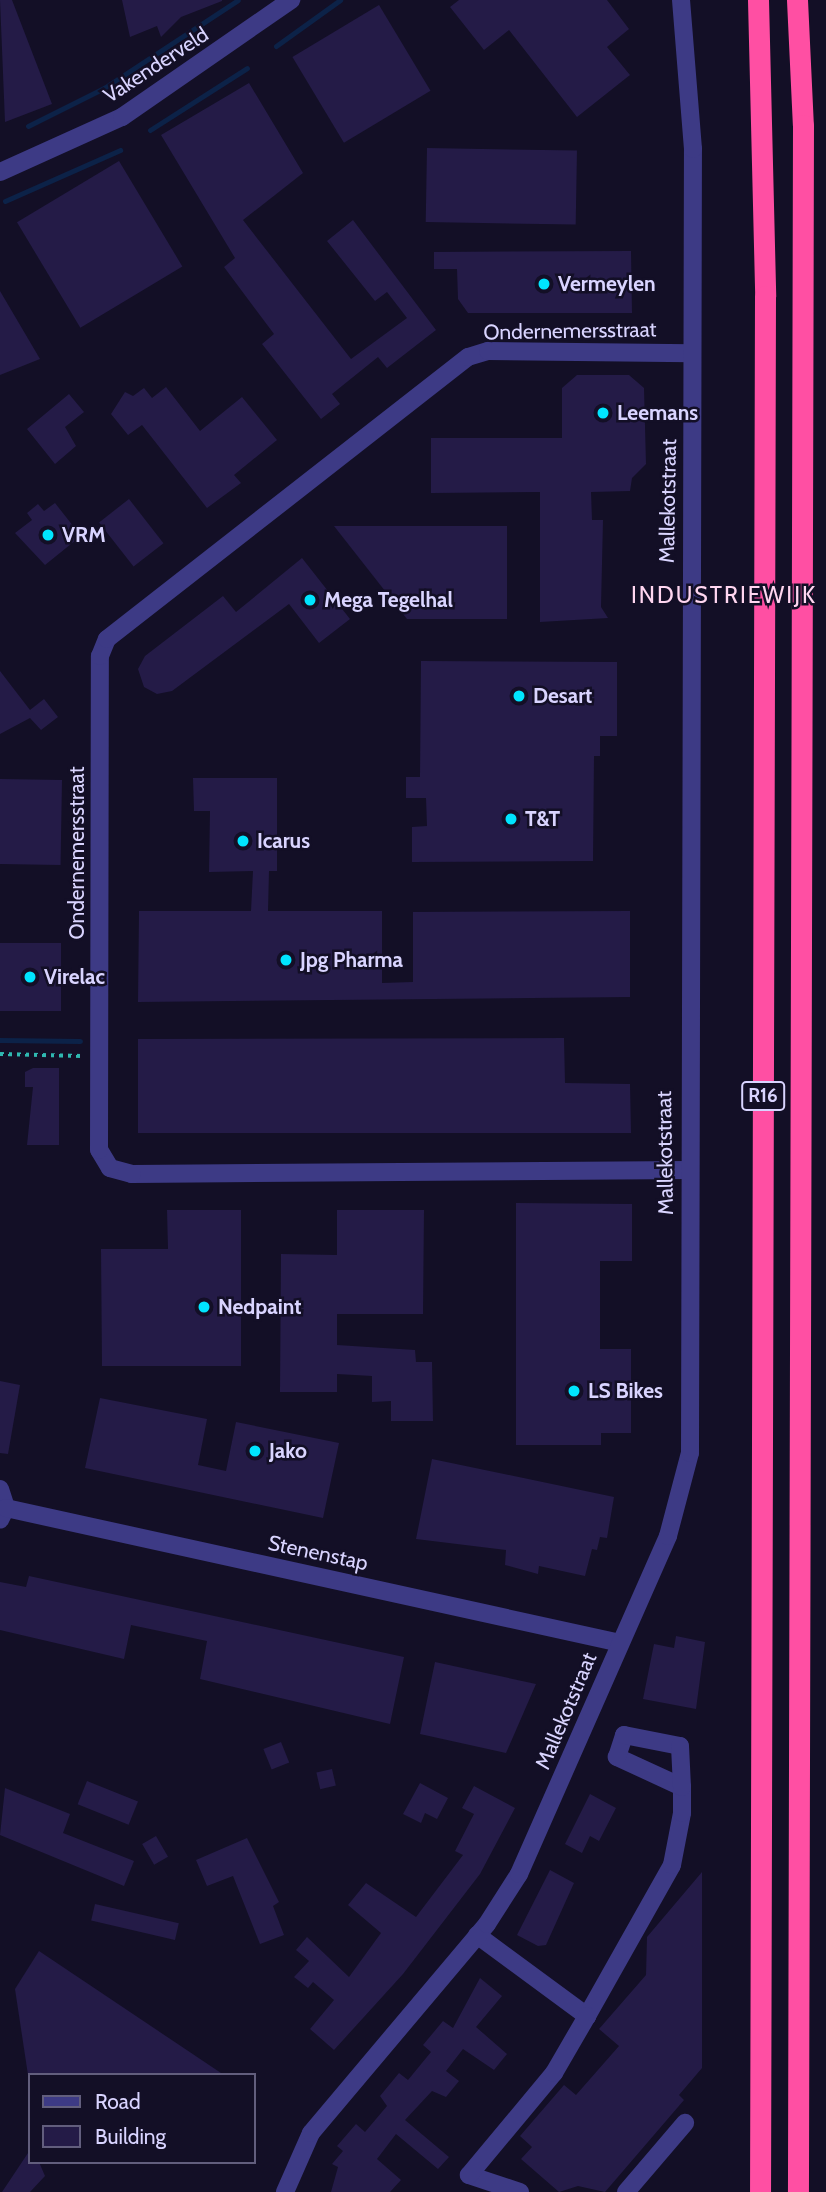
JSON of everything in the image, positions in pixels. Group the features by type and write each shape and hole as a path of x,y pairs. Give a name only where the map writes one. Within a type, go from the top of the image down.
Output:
{"highway":[{"name":"R16","path":"758,0 765,296 760,2192"},
{"name":"R16","path":"797,0 803,125 798,2192"}],"street":[{"name":"Vakenderveld","path":"0,172 122,117 291,0"},
{"name":"Mallekotstraat","path":"285,2192 311,2133 477,1935 519,1874 668,1536 690,1453 693,149 681,0"},
{"name":"Ondernemersstraat","path":"689,1170 132,1174 110,1168 99,1150 100,656 107,639 468,357 488,351 692,352"},
{"name":"Stenenstap","path":"0,1489 3,1514 620,1643"},
{"path":"520,2192 469,2175 554,2073 672,1865 682,1787"},
{"path":"477,1935 587,2016"},
{"path":"626,2192 685,2123"}],"path":[{"path":"0,1054 100,1056"}],"building":[{"path":"0,0 12,0 52,104 5,122"},
{"path":"122,0 222,1 181,17 161,37 157,26 130,37"},
{"path":"459,0 607,0 629,29 607,47 630,75 577,117 509,30 484,50 450,7"},
{"path":"379,5 431,91 344,143 292,57"},
{"path":"249,83 303,173 243,220 351,359 407,318 387,292 375,301 327,241 353,220 436,330 387,368 378,357 332,394 340,404 321,419 262,344 274,334 224,267 235,258 161,135"},
{"path":"427,148 577,151 576,225 426,222"},
{"path":"119,161 182,266 80,328 17,222"},
{"name":"Vermeylen","path":"631,251 632,313 468,313 458,299 457,269 434,269 434,252"},
{"path":"0,291 40,359 0,375"},
{"name":"Leemans","path":"577,375 629,375 644,388 646,464 632,478 630,491 591,492 592,520 603,520 601,607 608,618 540,622 540,492 431,493 431,438 562,438 562,388"},
{"path":"166,387 200,431 242,397 277,440 234,475 241,483 207,508 142,425 128,435 111,414 125,392 133,396 144,388 152,398"},
{"path":"69,394 84,412 65,427 76,446 55,464 27,429"},
{"path":"129,499 163,543 134,567 99,522"},
{"name":"VRM","path":"55,503 81,536 45,565 15,533 32,520 27,513 38,504 44,511"},
{"path":"334,526 507,526 507,619 407,619"},
{"path":"302,558 350,619 319,643 289,604 172,691 157,694 144,687 138,669 145,656 223,596 236,612"},
{"path":"421,661 617,662 617,736 600,736 600,756 594,756 593,861 412,862 412,827 427,826 426,798 406,798 406,777 420,777"},
{"path":"0,671 30,710 44,699 58,717 41,730 30,718 0,734"},
{"path":"193,778 277,778 277,871 269,871 268,911 382,911 382,983 413,982 413,912 630,911 630,997 138,1002 139,911 251,911 253,871 209,872 210,811 194,811"},
{"path":"0,779 62,780 61,865 0,864"},
{"name":"Virelac","path":"0,943 61,943 61,1011 0,1011"},
{"path":"564,1038 565,1083 630,1084 631,1133 138,1133 138,1039"},
{"path":"33,1068 59,1068 59,1145 27,1145 33,1087 25,1087 25,1072"},
{"path":"516,1203 632,1204 632,1261 600,1261 600,1349 631,1349 631,1433 601,1433 601,1445 516,1445"},
{"path":"167,1210 241,1210 241,1366 102,1366 101,1249 168,1249"},
{"path":"337,1210 424,1210 423,1314 337,1314 337,1345 415,1350 416,1362 432,1362 433,1421 391,1421 391,1401 372,1402 372,1376 337,1374 337,1392 280,1392 281,1254 337,1255"},
{"path":"0,1381 20,1385 8,1454 0,1453"},
{"path":"100,1398 207,1419 198,1465 226,1471 236,1422 339,1443 323,1518 85,1468"},
{"path":"432,1459 614,1497 607,1538 600,1537 597,1550 592,1549 585,1576 539,1566 538,1574 505,1565 506,1550 416,1539"},
{"path":"29,1576 404,1657 390,1724 200,1679 207,1641 131,1625 124,1659 0,1630 0,1582 26,1587"},
{"path":"676,1636 705,1642 696,1709 643,1699 654,1644 674,1648"},
{"path":"435,1662 536,1684 506,1753 420,1734"},
{"path":"281,1742 289,1762 272,1770 263,1749"},
{"path":"332,1769 336,1786 320,1789 316,1773"},
{"path":"87,1781 138,1802 129,1825 78,1804"},
{"path":"420,1783 448,1798 437,1819 425,1813 421,1823 403,1814"},
{"path":"474,1786 515,1808 480,1874 403,1974 334,2050 310,2029 334,2000 313,1982 308,1988 294,1977 309,1961 296,1950 307,1937 349,1977 381,1933 348,1905 366,1883 416,1917 463,1855 455,1851 474,1814 462,1808"},
{"path":"5,1788 70,1814 63,1833 134,1861 124,1886 0,1835"},
{"path":"590,1794 616,1808 599,1841 590,1836 582,1853 565,1844"},
{"path":"156,1836 168,1857 154,1865 142,1844"},
{"path":"247,1838 279,1902 273,1906 284,1935 260,1944 233,1876 207,1886 196,1860"},
{"path":"550,1870 574,1883 546,1945 538,1946 517,1935"},
{"path":"702,1872 702,2068 679,2095 684,2100 605,2192 578,2186 559,2192 521,2159 532,2147 520,2136 564,2085 576,2095 619,2046 599,2029 646,1975 647,1937"},
{"path":"95,1904 179,1923 175,1940 91,1921"},
{"path":"39,1951 221,2073 28,2075 15,1989"},
{"path":"480,1978 502,1996 476,2027 507,2054 494,2070 463,2049 446,2071 459,2081 446,2097 432,2091 405,2120 449,2157 438,2169 396,2134 377,2159 401,2180 390,2192 331,2192 338,2167 332,2164 343,2151 337,2146 356,2124 365,2132 387,2106 380,2096 399,2073 408,2080 431,2052 423,2045 443,2021 453,2028"},
{"path":"28,2153 28,2164 40,2164 45,2176 30,2192 2,2192"}],"waterway":[{"path":"28,126 104,88 238,0"},
{"path":"276,46 340,0"},
{"path":"150,130 247,68"},
{"path":"5,201 120,150"},
{"path":"0,1040 80,1041"}],"place":[{"name":"Vermeylen","path":"544,284"},
{"name":"Leemans","path":"603,413"},
{"name":"VRM","path":"48,535"},
{"name":"Mega Tegelhal","path":"310,600"},
{"name":"Desart","path":"519,696"},
{"name":"T&T","path":"511,819"},
{"name":"Icarus","path":"243,841"},
{"name":"Jpg Pharma","path":"286,960"},
{"name":"Virelac","path":"30,977"},
{"name":"Nedpaint","path":"204,1307"},
{"name":"LS Bikes","path":"574,1391"},
{"name":"Jako","path":"255,1451"}],"district":[{"name":"INDUSTRIEWIJK","path":"724,595"}]}
